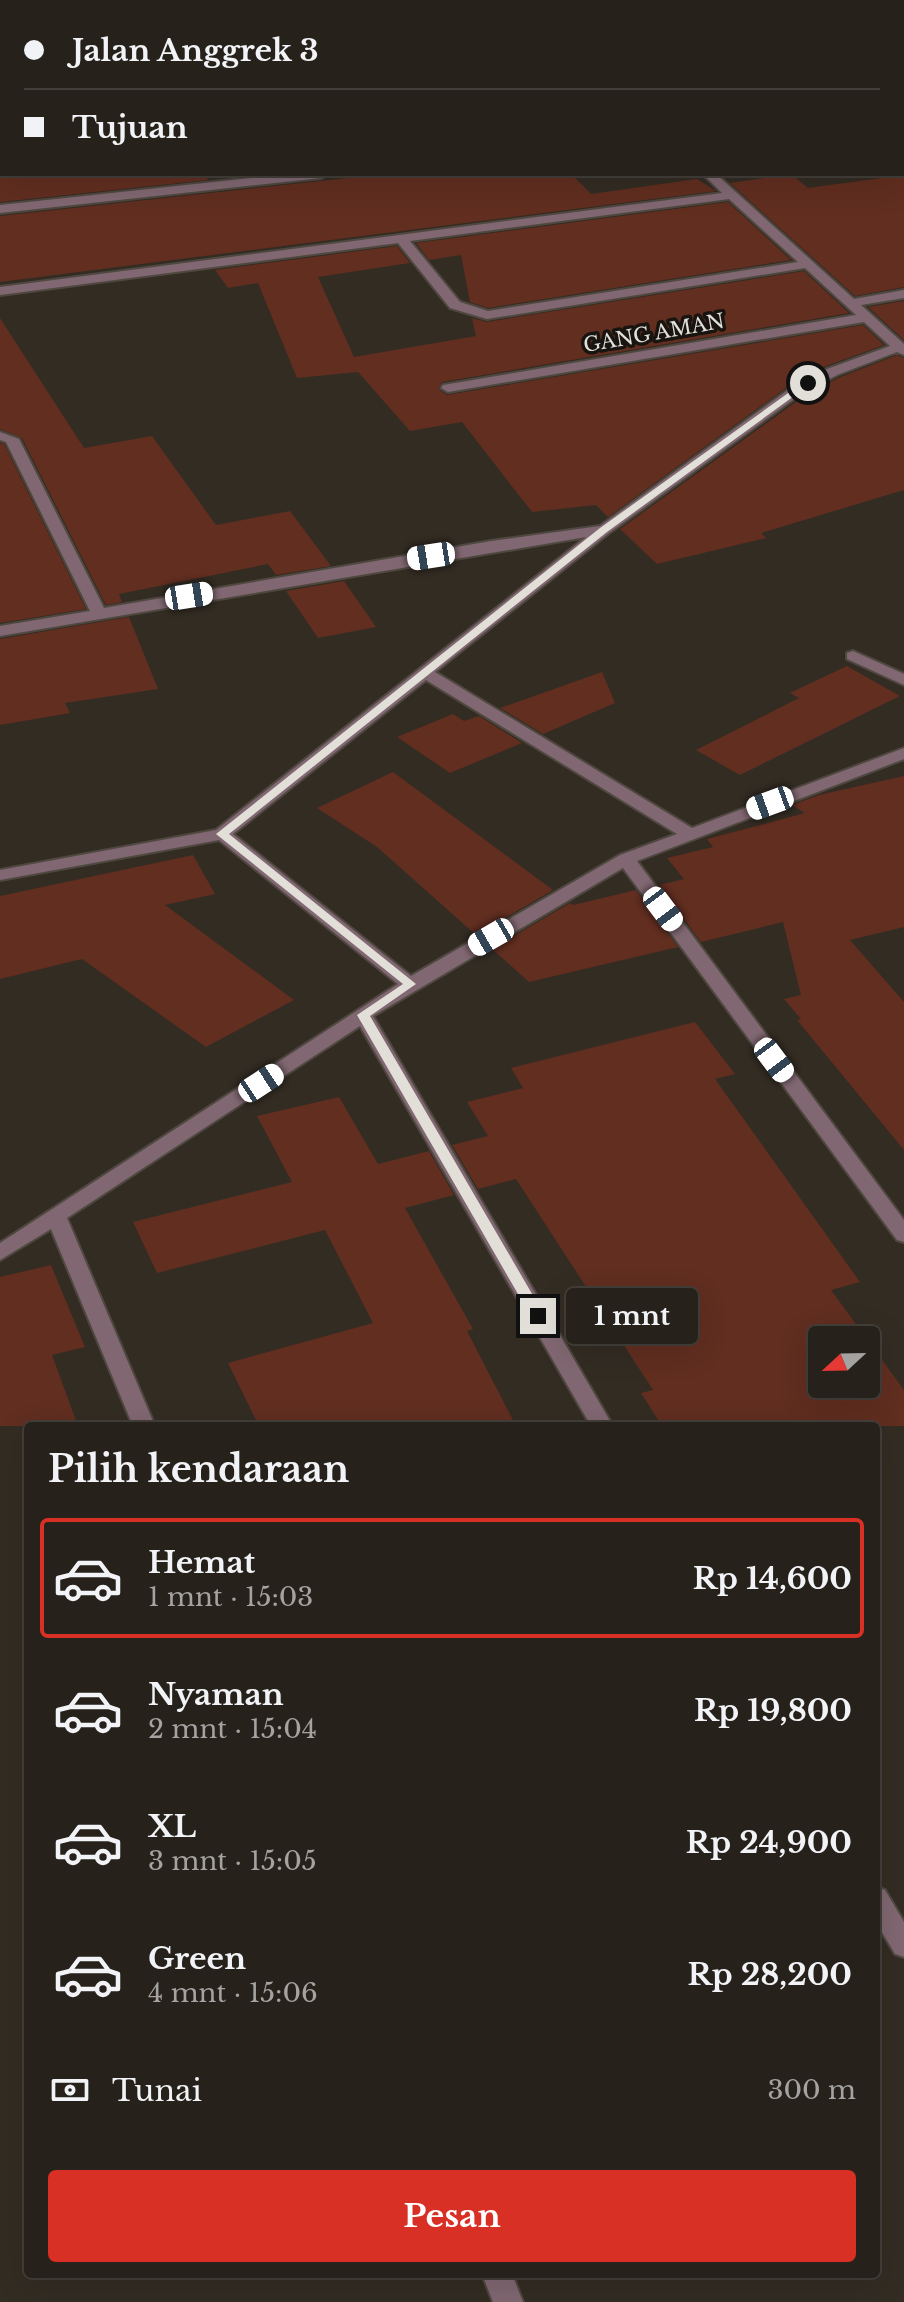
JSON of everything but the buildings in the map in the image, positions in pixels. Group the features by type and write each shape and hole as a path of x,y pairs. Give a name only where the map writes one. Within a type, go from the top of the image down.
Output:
{"street":[{"path":"0,209 303,176"},
{"path":"0,875 222,834 604,530 808,383 902,349 711,176"},
{"path":"0,291 403,241 732,195"},
{"path":"403,241 455,305 487,315 808,264"},
{"path":"851,303 904,294"},
{"name":"GANG AMAN","path":"448,388 867,317"},
{"path":"0,436 12,439 98,612"},
{"path":"0,631 98,612 604,530"},
{"path":"853,656 904,680"},
{"path":"424,672 690,834"},
{"path":"0,1253 410,984 626,859 904,753"},
{"path":"222,834 410,984"},
{"path":"626,859 904,1235"},
{"path":"363,1015 600,1422"},
{"path":"57,1218 142,1422"},
{"path":"880,1905 904,1946"},
{"path":"499,2278 508,2302"}],"route":[{"path":"538,1316 363,1015 410,984 222,834 604,530 808,383"}]}
